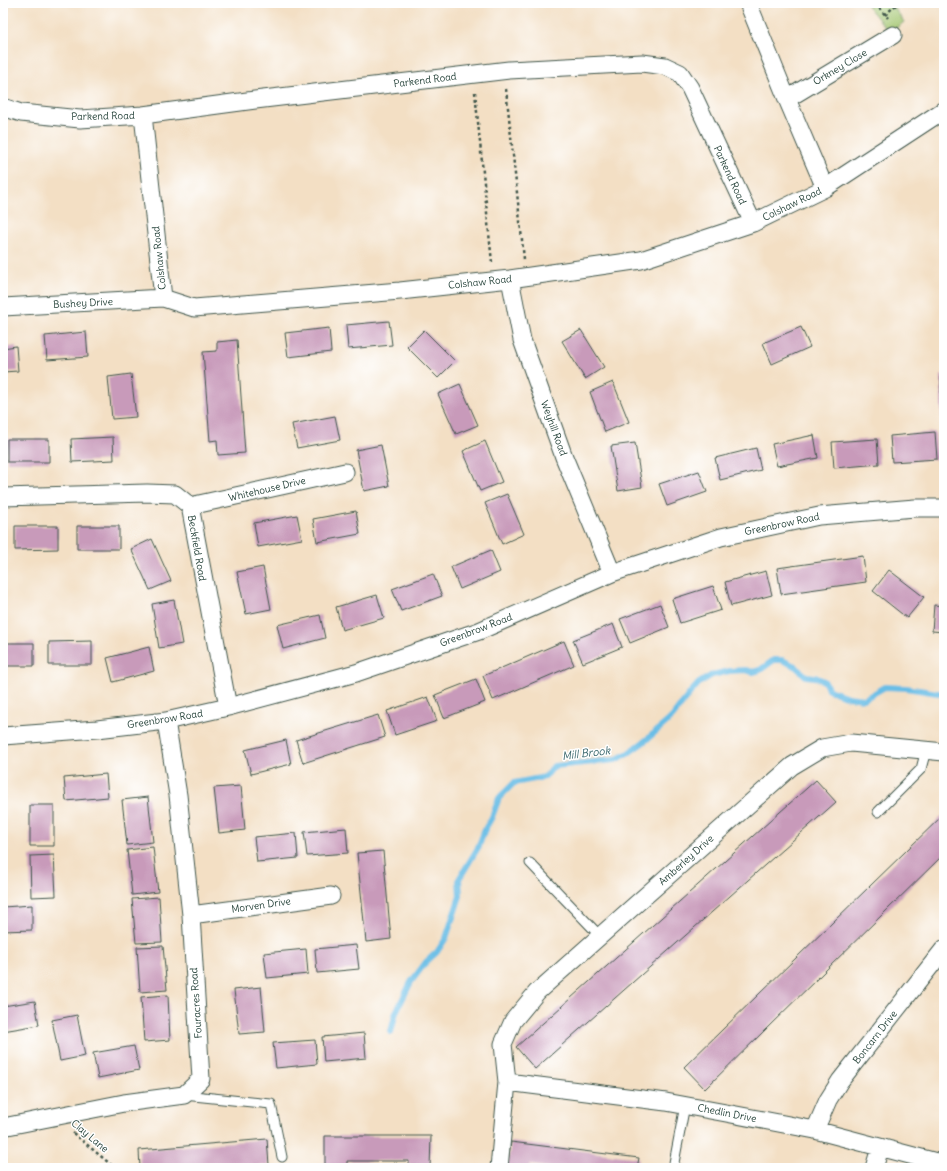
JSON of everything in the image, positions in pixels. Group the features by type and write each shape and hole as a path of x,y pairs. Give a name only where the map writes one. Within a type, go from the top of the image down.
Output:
{"street":[{"path":"748,3 825,188"},
{"name":"Orkney Close","path":"787,99 893,35"},
{"name":"Parkend Road","path":"3,108 21,113 80,119 143,115 504,70 642,63 665,66 680,73 690,88 753,223"},
{"name":"Colshaw Road","path":"143,115 163,298 194,308 400,291 510,279 641,260 753,223 825,188 944,110"},
{"name":"Weyhill Road","path":"510,279 522,340 564,457 612,573"},
{"name":"Bushey Drive","path":"3,307 163,298"},
{"name":"Whitehouse Drive","path":"190,506 345,472"},
{"name":"Beckfield Road","path":"3,497 147,493 175,494 190,506 228,707"},
{"name":"Greenbrow Road","path":"3,736 97,729 166,721 228,707 356,672 471,633 612,573 721,537 819,516 915,508 944,508"},
{"name":"Fouracres Road","path":"166,721 178,795 191,915 201,1079 184,1095"},
{"name":"Amberley Drive","path":"499,1168 507,1082 503,1044 513,1021 537,992 792,766 822,748 851,743 944,752"},
{"name":"Morven Drive","path":"191,915 331,896"},
{"name":"Boncarn Drive","path":"815,1130 828,1100 840,1081 944,949"},
{"name":"Chedlin Drive","path":"507,1082 685,1105 815,1130 944,1164"},
{"path":"3,1127 124,1103 184,1095"},
{"path":"874,1168 880,1148"}],"lane":[{"path":"878,812 922,769 926,750"},
{"path":"530,863 600,936"},
{"path":"184,1095 270,1104 282,1157"},
{"path":"673,1168 685,1105"}],"path":[{"path":"885,15 898,3"},
{"path":"504,70 510,279"},
{"path":"473,74 510,279"},
{"name":"Clay Lane","path":"54,1117 115,1168"}],"green space":[{"path":"865,3 891,3 904,22 890,33"}],"building":[{"path":"389,321 392,345 348,349 346,325"},
{"path":"801,327 810,347 772,364 763,343"},
{"path":"329,328 331,352 288,357 285,333"},
{"path":"424,330 455,361 438,378 407,347"},
{"path":"581,330 604,367 585,379 562,341"},
{"path":"86,332 88,357 47,360 45,336"},
{"path":"237,340 245,453 218,455 217,440 210,441 203,352 217,351 217,342"},
{"path":"16,346 18,371 3,372 3,348"},
{"path":"131,374 136,417 112,419 108,377"},
{"path":"941,375 944,375 944,419 941,419"},
{"path":"613,382 629,422 605,432 590,392"},
{"path":"460,384 478,425 456,434 438,394"},
{"path":"335,416 340,440 297,448 292,424"},
{"path":"935,432 937,459 892,462 890,436"},
{"path":"814,435 818,458 777,466 772,444"},
{"path":"113,437 114,460 72,462 71,439"},
{"path":"7,439 49,439 49,462 7,462"},
{"path":"877,439 879,464 834,468 832,442"},
{"path":"485,441 502,482 480,491 463,451"},
{"path":"635,443 642,487 618,491 611,446"},
{"path":"381,445 389,486 364,491 356,450"},
{"path":"756,448 761,470 720,480 715,458"},
{"path":"699,471 707,492 667,506 659,484"},
{"path":"507,494 524,534 502,544 485,503"},
{"path":"356,511 360,534 317,542 313,519"},
{"path":"297,515 302,539 258,547 254,523"},
{"path":"15,526 58,526 58,549 15,550"},
{"path":"77,526 119,526 119,549 77,549"},
{"path":"152,539 171,581 150,590 131,549"},
{"path":"491,550 500,572 460,589 451,567"},
{"path":"863,556 866,582 781,594 777,568"},
{"path":"263,567 271,609 246,614 237,572"},
{"path":"889,570 924,597 907,618 873,591"},
{"path":"766,571 772,595 731,606 725,582"},
{"path":"433,574 442,596 401,611 392,589"},
{"path":"713,586 721,610 680,623 672,599"},
{"path":"377,595 384,618 342,630 336,607"},
{"path":"174,600 182,644 159,648 152,604"},
{"path":"660,604 669,627 630,643 620,619"},
{"path":"934,605 944,606 944,632 932,631"},
{"path":"320,615 325,638 283,649 277,625"},
{"path":"613,624 622,647 583,663 573,640"},
{"path":"92,641 92,665 49,665 49,642"},
{"path":"564,641 574,665 493,700 483,676"},
{"path":"3,643 34,643 34,666 3,666"},
{"path":"149,647 154,671 113,682 107,658"},
{"path":"476,679 485,702 444,718 435,695"},
{"path":"428,697 437,721 395,735 387,711"},
{"path":"378,715 385,737 303,763 296,740"},
{"path":"286,740 291,764 251,774 245,750"},
{"path":"106,774 108,797 66,801 64,778"},
{"path":"816,780 836,802 535,1069 516,1047"},
{"path":"241,786 245,830 219,833 214,788"},
{"path":"148,797 153,842 127,845 122,800"},
{"path":"30,805 54,805 54,846 30,846"},
{"path":"944,814 944,854 705,1089 684,1067"},
{"path":"346,828 348,853 307,856 304,832"},
{"path":"296,833 298,858 257,862 254,837"},
{"path":"153,847 158,892 132,895 127,850"},
{"path":"383,851 391,939 366,942 357,853"},
{"path":"54,855 56,896 31,897 30,856"},
{"path":"159,897 162,942 136,943 132,899"},
{"path":"32,905 32,930 3,931 3,907"},
{"path":"356,945 359,969 317,973 315,949"},
{"path":"163,946 167,990 140,992 137,947"},
{"path":"306,949 308,974 267,978 264,953"},
{"path":"261,987 265,1032 239,1034 234,990"},
{"path":"168,995 170,1040 144,1042 141,997"},
{"path":"35,1001 39,1025 3,1031 3,1006"},
{"path":"77,1015 85,1056 60,1061 52,1020"},
{"path":"364,1033 366,1058 324,1062 322,1037"},
{"path":"315,1040 317,1064 276,1068 273,1043"},
{"path":"134,1046 139,1070 98,1078 93,1053"},
{"path":"325,1136 431,1136 430,1168 409,1168 409,1161 347,1161 347,1168 325,1168"},
{"path":"267,1139 269,1165 234,1168 140,1168 139,1150"},
{"path":"511,1142 639,1158 637,1168 552,1168 530,1165 530,1168 507,1168"}],"waterway":[{"name":"Mill Brook","path":"391,1032 396,1012 411,982 426,962 437,952 446,938 460,896 459,879 479,846 499,798 514,783 545,777 554,766 615,760 627,754 645,741 668,721 699,683 712,675 729,671 745,670 753,672 760,670 774,660 782,660 795,666 806,676 815,677 824,681 829,690 848,697 864,699 885,687 906,688 944,694"}]}
